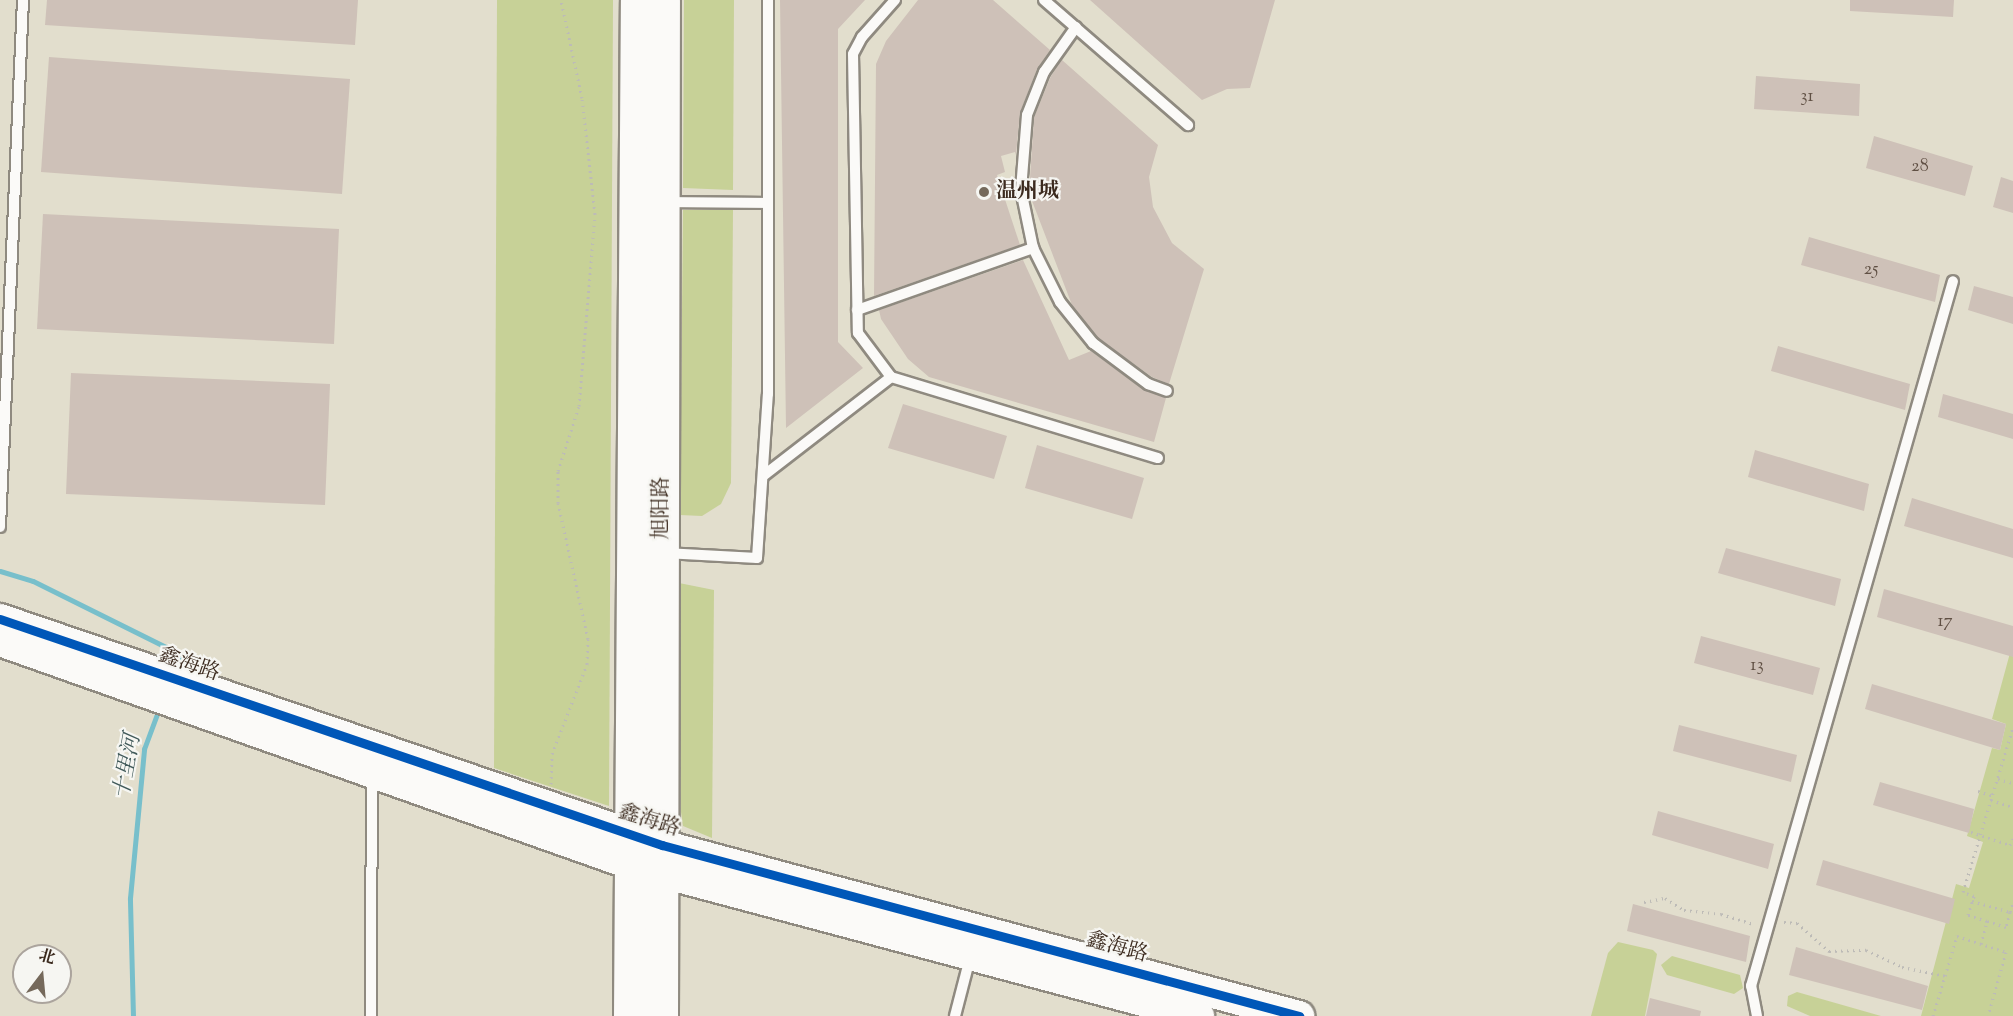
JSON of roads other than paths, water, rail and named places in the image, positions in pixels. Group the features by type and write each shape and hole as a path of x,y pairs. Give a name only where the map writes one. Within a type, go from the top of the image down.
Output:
{"main road":[{"name":"旭阳路","path":"638,0 647,855 661,1016"},
{"name":"旭阳路","path":"630,1016 647,855 662,553 663,0"}],"street":[{"name":"鑫海路","path":"0,619 146,681"},
{"name":"鑫海路","path":"0,641 146,681 647,855 1299,1016"},
{"name":"鑫海路","path":"185,694 372,772 971,955 1199,1016"}],"lane":[{"path":"0,527 23,0"},
{"path":"662,553 757,558 768,394 768,0"},
{"path":"895,0 862,37 853,54 858,333 891,377 1158,458"},
{"path":"1044,0 1188,125"},
{"path":"1076,27 1044,72 1027,115 1021,190 1033,248 1060,302 1093,343 1148,384 1167,391"},
{"path":"663,202 768,203"},
{"path":"857,310 1033,248"},
{"path":"1758,1016 1752,986 1953,281"},
{"path":"763,476 891,377"},
{"path":"371,1016 372,772"},
{"path":"955,1016 971,955"}],"waterway":[{"name":"十里河","path":"0,571 33,581 180,654 174,669"},
{"name":"十里河","path":"133,1016 130,898 144,749 160,706"}],"place":[{"name":"温州城","path":"984,192"}]}
